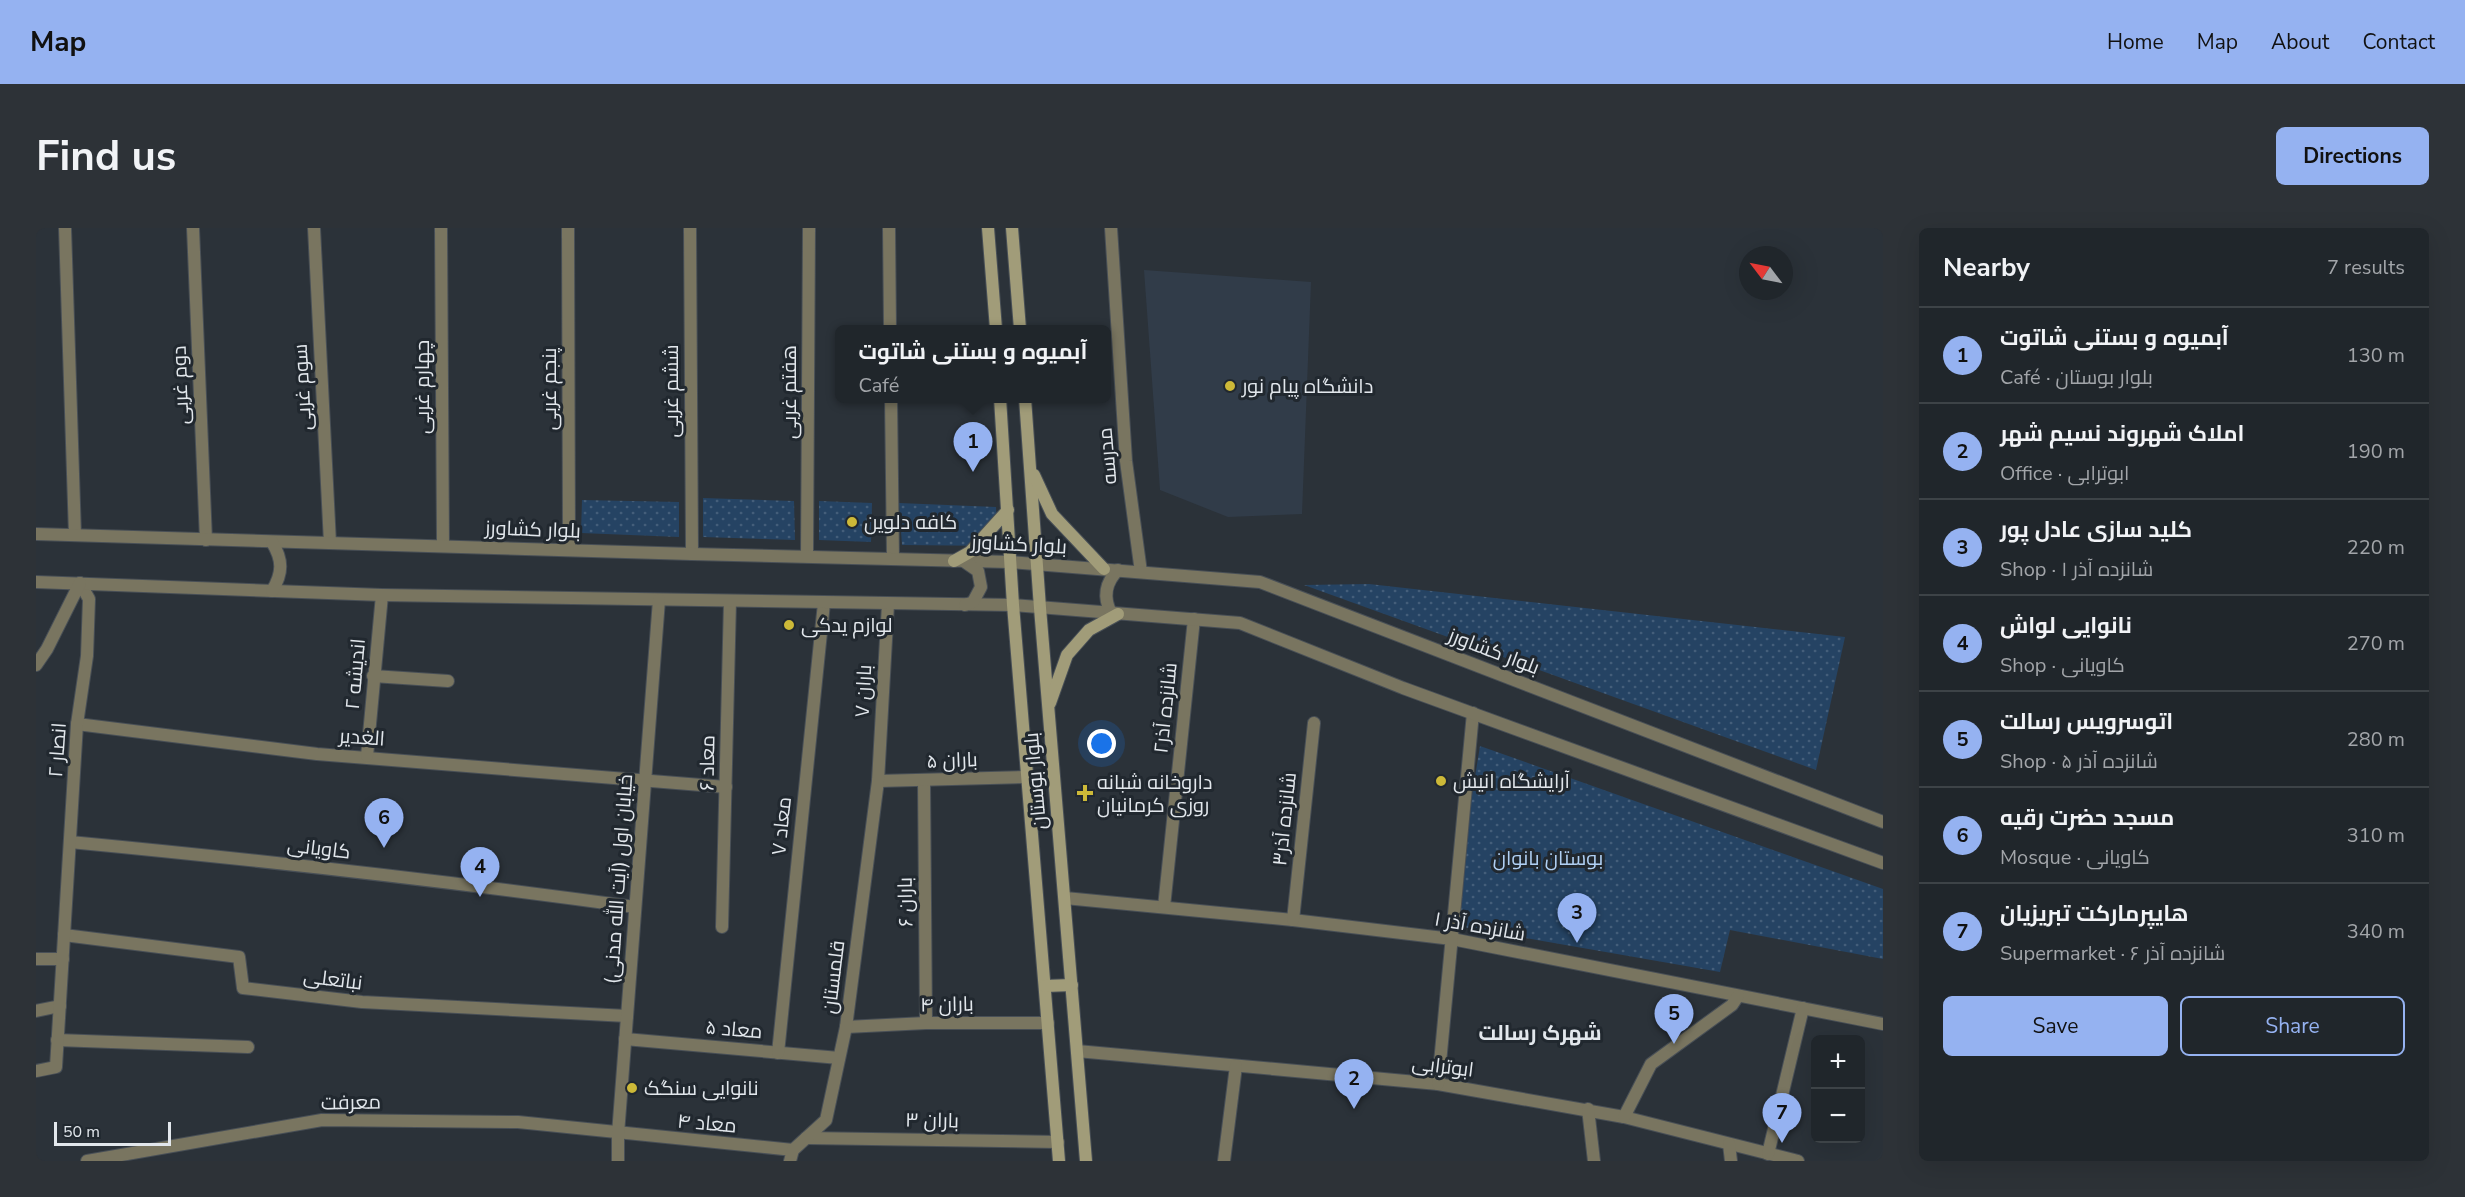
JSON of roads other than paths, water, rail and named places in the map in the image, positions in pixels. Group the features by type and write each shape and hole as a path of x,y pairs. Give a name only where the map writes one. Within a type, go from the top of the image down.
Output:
{"main road":[{"path":"988,228 996,325"},
{"path":"1012,228 1020,325"},
{"name":"بلوار بوستان","path":"1000,403 1013,606 1059,1161"},
{"name":"بلوار بوستان","path":"1025,403 1086,1161"},
{"path":"1030,466 1052,514 1104,569"},
{"path":"959,561 1008,510"},
{"path":"1048,707 1067,655 1089,630 1115,613"},
{"path":"1045,986 1072,985"}],"street":[{"path":"65,228 75,535"},
{"name":"دوم غربی","path":"193,228 206,540"},
{"name":"سوم غربی","path":"314,228 330,543"},
{"name":"چهارم غربی","path":"441,228 443,546"},
{"name":"پنجم غربی","path":"568,228 569,550"},
{"name":"ششم غربی","path":"690,228 692,555"},
{"name":"هفتم غربی","path":"807,556 809,228"},
{"path":"889,228 890,325"},
{"name":"مدرسه","path":"1111,228 1126,461 1141,572"},
{"path":"891,403 892,559"},
{"name":"بلوار کشاورز","path":"36,534 692,555 1010,562 1260,582 1883,822"},
{"path":"272,542 279,553 281,566 279,579 272,591"},
{"path":"959,561 972,565 981,579 978,595 973,602 965,605"},
{"path":"1115,613 1105,595 1107,586 1118,570"},
{"path":"36,582 382,595 1013,606 1240,623 1473,713 1883,863"},
{"path":"36,665 47,649 80,583"},
{"name":"انصار ۲","path":"36,1071 56,1066 77,724 87,656 89,599 80,583"},
{"name":"اندیشه ۲","path":"367,756 382,595"},
{"name":"خیابان اول (آیت الله مدنی)","path":"618,1161 618,1134 659,600"},
{"name":"معاد ۶","path":"722,927 730,601"},
{"name":"معاد ۷","path":"778,1053 824,603"},
{"name":"باران ۷","path":"878,781 888,604"},
{"name":"شانزده آذر۲","path":"1164,908 1194,620"},
{"path":"374,676 448,681"},
{"path":"1438,1084 1473,713"},
{"name":"شانزده آذر۳","path":"1293,920 1314,723"},
{"name":"الغدیر","path":"77,724 317,754 367,756 645,782 726,787"},
{"name":"باران ۵","path":"878,781 1028,777"},
{"name":"باران ۶","path":"924,780 926,1023"},
{"name":"قلمستان","path":"791,1156 826,1120 846,1027 878,781"},
{"name":"کاویانی","path":"70,842 257,860 502,889 635,908"},
{"name":"شانزده آذر ۱","path":"1065,898 1293,920 1452,939 1883,1024"},
{"name":"نباتعلی","path":"64,935 239,957 243,988 362,1002 627,1016"},
{"path":"36,959 63,958"},
{"path":"1624,1117 1651,1064 1732,1005 1738,996"},
{"path":"36,1011 60,1006"},
{"path":"1768,1154 1803,1008"},
{"name":"باران ۴","path":"846,1027 926,1023 1048,1023"},
{"name":"معاد ۵","path":"625,1039 839,1058"},
{"path":"57,1040 248,1047"},
{"name":"ابوترابی","path":"1077,1051 1438,1084 1588,1109 1798,1161"},
{"path":"1224,1161 1236,1066"},
{"path":"1588,1109 1594,1161"},
{"name":"معرفت","path":"87,1161 322,1120 518,1122 618,1134"},
{"name":"معاد ۴","path":"618,1134 791,1156"},
{"name":"باران ۳","path":"806,1138 1058,1142"},
{"path":"1729,1144 1731,1161"}],"place":[{"name":"دانشگاه پیام نور","path":"1230,386"},
{"name":"آبمیوه و بستنی شاتوت","path":"973,472"},
{"name":"کافه دلوین","path":"852,522"},
{"name":"لوازم یدکی","path":"789,625"},
{"name":"آرایشگاه انیش","path":"1441,781"},
{"name":"داروخانه شبانه روزی کرمانیان","path":"1085,793"},
{"name":"مسجد حضرت رقیه","path":"384,848"},
{"name":"نانوایی لواش","path":"480,897"},
{"name":"کلید سازی عادل پور","path":"1577,943"},
{"name":"اتوسرویس رسالت","path":"1674,1044"},
{"name":"نانوایی سنگک","path":"632,1088"},
{"name":"املاک شهروند نسیم شهر","path":"1354,1109"},
{"name":"هایپرمارکت تبریزیان","path":"1782,1143"}],"district":[{"name":"شهرک رسالت","path":"1540,1033"}],"park label":[{"name":"بوستان بانوان","path":"1548,858"}]}
